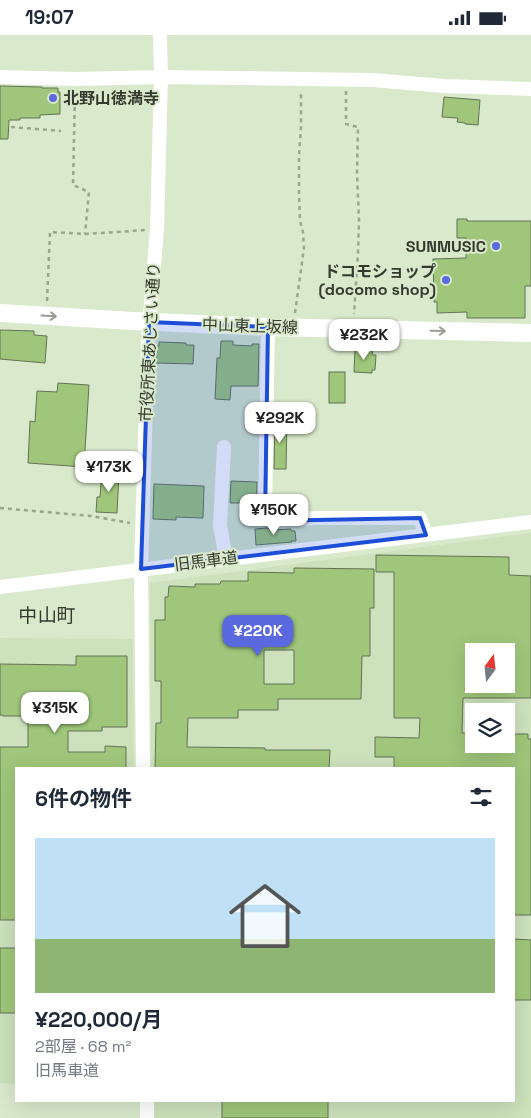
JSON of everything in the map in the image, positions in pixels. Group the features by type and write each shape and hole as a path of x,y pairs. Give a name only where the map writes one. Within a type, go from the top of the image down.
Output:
{"main road":[{"name":"中山東上坂線","path":"0,313 268,327 531,333"}],"street":[{"name":"市役所東あじさい通り","path":"143,767 141,569 148,338 157,229 161,77 160,35"},
{"path":"0,77 372,80 444,86 531,89"},
{"path":"268,327 265,515 272,521 316,518 420,518 426,535"},
{"path":"224,447 220,525 226,559"},
{"name":"旧馬車道","path":"0,587 531,522"},
{"path":"146,1102 147,1118"}],"path":[{"path":"76,79 73,185 89,192 84,234"},
{"path":"295,314 304,247 299,201 301,79"},
{"path":"346,80 346,124 358,127 359,221 354,316"},
{"path":"11,127 61,131"},
{"path":"69,131 74,132"},
{"path":"47,303 50,232 84,234 157,229"},
{"path":"0,508 92,516 143,525"}],"highlighted area":[{"path":"149,322 268,327 265,521 420,518 426,535 141,569"}],"shaded area":[{"path":"531,533 531,1118 153,1118 153,1102 515,1102 515,767 151,767 150,583"},
{"path":"0,638 133,639 134,767 15,767 15,1084 0,1083"}],"building":[{"path":"0,86 58,88 58,92 60,92 60,114 40,115 40,118 9,120 8,139 0,139"},
{"path":"444,97 480,100 478,125 457,122 458,118 442,117"},
{"path":"457,219 467,219 467,221 531,221 531,286 525,286 525,318 467,318 467,312 437,313 437,302 434,302 433,259 466,258 466,238 457,238"},
{"path":"0,330 34,331 34,335 47,336 45,363 0,359"},
{"path":"221,341 233,341 233,345 252,346 252,344 259,344 258,386 231,386 230,400 215,399 217,358 220,358"},
{"path":"159,342 194,345 193,364 156,363"},
{"path":"355,348 373,349 372,355 376,355 375,370 372,370 372,373 354,372"},
{"path":"329,372 345,372 345,403 329,403"},
{"path":"58,383 89,385 84,467 28,463 30,421 35,422 37,391 57,392"},
{"path":"275,418 287,419 286,469 274,469"},
{"path":"102,472 119,473 117,513 96,512 97,497 100,497"},
{"path":"231,481 257,482 256,515 244,515 244,503 230,503"},
{"path":"154,484 204,486 203,518 176,517 176,520 153,519"},
{"path":"267,528 273,530 291,529 291,531 295,531 296,541 256,545 255,529"},
{"path":"376,555 509,557 509,575 531,576 531,698 463,698 462,733 465,733 465,753 515,753 515,734 528,734 528,739 531,739 531,915 515,915 515,767 394,767 394,757 375,757 375,737 419,738 420,718 394,718 394,572 376,572"},
{"path":"294,568 374,569 374,608 370,608 370,656 362,656 361,699 278,699 278,710 238,710 238,718 188,718 187,747 330,750 329,767 155,767 156,723 161,723 161,681 155,681 155,620 165,620 165,597 168,597 169,586 195,587 195,584 220,584 221,581 248,581 248,572 294,573","holes":["264,650 294,650 294,684 264,684"]},
{"path":"76,656 127,656 127,727 102,727 102,731 68,731 68,752 105,752 105,746 126,747 126,767 15,767 15,920 0,920 0,747 28,747 28,716 0,715 0,664 76,665"},
{"path":"515,939 531,940 531,1000 515,1000"},
{"path":"0,948 15,948 15,1013 0,1013"},
{"path":"222,1102 328,1102 328,1118 222,1118"}],"place":[{"name":"北野山徳満寺","path":"53,98"},
{"name":"SUNMUSIC","path":"496,246"},
{"name":"ドコモショップ (docomo shop)","path":"446,280"}],"district":[{"name":"中山町","path":"47,615"}]}
